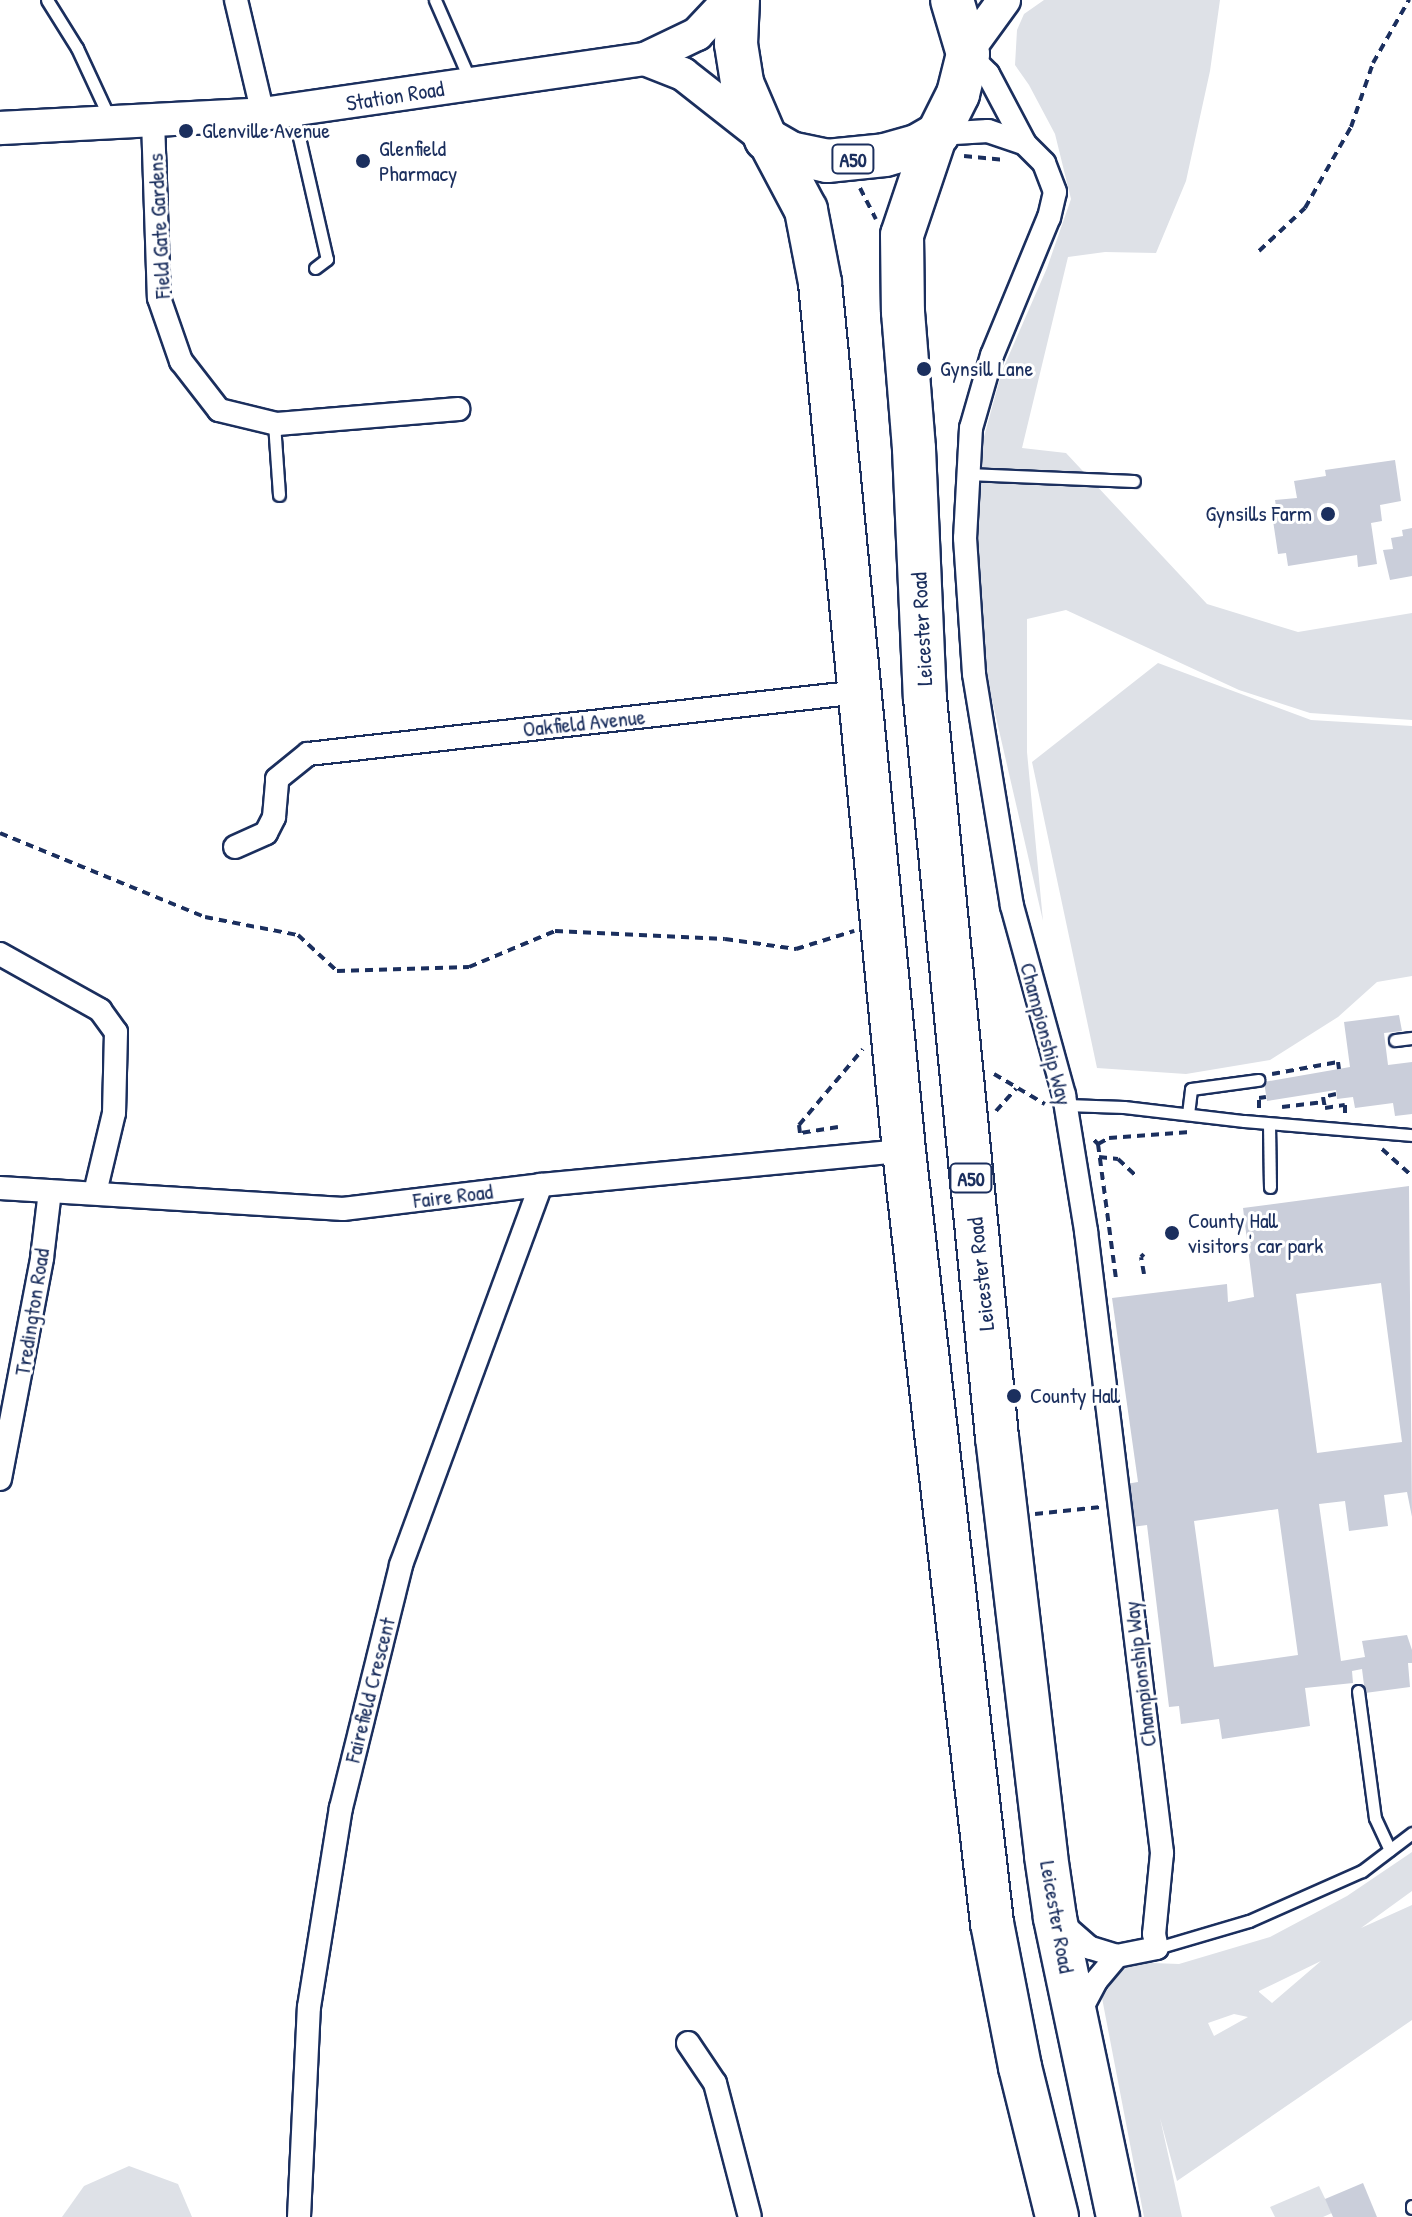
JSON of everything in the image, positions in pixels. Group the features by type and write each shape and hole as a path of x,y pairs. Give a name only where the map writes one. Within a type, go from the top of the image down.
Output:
{"highway":[{"path":"738,0 736,44 742,83 806,210 820,283 904,1151 992,1923 1020,2067 1057,2217"},
{"path":"952,0 968,52"},
{"name":"A50","path":"769,141 790,153 827,161 885,155 937,135 958,94 968,52"},
{"name":"Leicester Road","path":"937,135 902,235 903,312 914,449 925,698 997,1437 1055,1918 1118,2217"}],"street":[{"path":"236,0 278,112"},
{"name":"Station Road","path":"0,128 278,112 645,59 697,34 729,0"},
{"path":"968,52 1004,0"},
{"name":"Championship Way","path":"968,52 988,74 1025,144 1044,163 1055,192 1049,217 992,355 971,428 966,474 965,538 977,690 1012,906 1067,1115 1120,1505 1162,1853 1154,1934 1157,1948"},
{"name":"Station Road","path":"645,59 683,74 769,141"},
{"name":"Field Gate Gardens","path":"153,120 159,298 181,361 219,410 274,423 458,409"},
{"path":"937,135 988,131 1025,144"},
{"name":"Oakfield Avenue","path":"235,847 266,833 274,817 277,779 308,754 860,692"},
{"path":"0,954 62,985 100,1010 116,1032 114,1113 95,1193"},
{"name":"Faire Road","path":"0,1188 343,1209 541,1185 904,1151"},
{"name":"Fairefield Crescent","path":"299,2217 309,2007 341,1808 401,1565 541,1185"},
{"name":"Tredington Road","path":"0,1479 42,1258 50,1191"},
{"path":"1055,1918 1090,1948 1117,1956 1157,1948"},
{"path":"1077,2017 1096,1981 1117,1956"},
{"path":"688,2043 715,2083 750,2217"}],"lane":[{"path":"47,0 57,6 112,122"},
{"path":"435,0 472,83"},
{"path":"278,112 317,220 327,259 315,268"},
{"path":"308,231 317,220"},
{"path":"274,423 279,495"},
{"path":"966,474 1134,481"},
{"path":"1395,1040 1412,1038"},
{"path":"1188,1114 1191,1089 1258,1080"},
{"path":"1067,1115 1124,1107 1269,1124 1412,1135"},
{"path":"1269,1124 1270,1187"},
{"path":"1358,1691 1375,1818 1390,1850"},
{"path":"1157,1948 1249,1921 1362,1871 1412,1833"}],"path":[{"path":"1259,251 1305,208 1351,127 1373,63 1409,0"},
{"path":"846,188 859,187 883,232 902,235"},
{"path":"0,833 205,917 298,935 337,971 469,967 555,931 725,939 796,949 858,929"},
{"path":"1324,1102 1259,1109 1258,1080 1261,1076 1338,1062 1339,1069"},
{"path":"991,1073 1067,1115 1098,1144 1116,1279"},
{"path":"991,1116 1016,1089"},
{"path":"1336,1094 1323,1097 1325,1108 1345,1105"},
{"path":"1259,1098 1266,1097"},
{"path":"1098,1144 1109,1138 1196,1132"},
{"path":"1099,1157 1118,1159 1135,1175"},
{"path":"1400,1165 1412,1176"},
{"path":"1144,1254 1141,1257 1144,1274"},
{"path":"1030,1514 1120,1505"}],"shaded area":[{"path":"1044,0 1220,0 1210,71 1186,181 1156,253 1105,252 1068,257 1022,448 1066,453 1207,604 1298,632 1412,613 1412,720 1310,713 1239,690 1066,610 1027,619 1027,752 1043,921 986,674 976,505 982,444 1002,371 1047,268 1071,199 1055,134 1015,65 1017,30 1024,14"},
{"path":"1158,663 1311,720 1412,726 1412,976 1377,982 1338,1017 1270,1060 1186,1074 1097,1068 1032,762"},
{"path":"1412,1852 1412,1891 1361,1928 1412,1905 1412,2020 1177,2181 1160,2118 1182,2217 1144,2217 1102,1998 1125,1962 1179,1964 1270,1937 1347,1896","holes":["1321,1961 1272,2003 1259,1992 1259,1991","1234,2014 1248,2017 1214,2036 1208,2023"]},
{"path":"129,2166 178,2184 192,2217 62,2217 84,2186"},
{"path":"1319,2186 1332,2213 1323,2217 1275,2217 1270,2207"}],"building":[{"name":"Gynsills Farm","path":"1395,460 1401,501 1380,505 1382,521 1371,523 1377,564 1358,567 1357,555 1288,566 1286,553 1278,554 1272,514 1277,513 1275,500 1297,498 1294,481 1326,476 1325,470"},
{"path":"1412,528 1412,576 1390,580 1383,550 1393,549 1391,538 1403,536 1402,530"},
{"path":"1399,1015 1402,1031 1384,1033 1388,1065 1412,1062 1412,1114 1395,1116 1393,1103 1355,1108 1353,1097 1337,1099 1336,1090 1267,1101 1264,1082 1350,1067 1344,1022"},
{"path":"1409,1186 1412,1517 1407,1492 1384,1495 1388,1526 1349,1531 1345,1501 1319,1504 1341,1661 1365,1657 1362,1641 1407,1635 1412,1663 1408,1663 1410,1687 1365,1693 1362,1669 1352,1671 1353,1683 1305,1688 1310,1726 1222,1739 1219,1719 1181,1724 1179,1706 1169,1707 1147,1525 1132,1527 1126,1484 1138,1482 1112,1298 1227,1284 1228,1302 1254,1297 1243,1208","holes":["1381,1283 1402,1442 1317,1453 1296,1294","1278,1509 1298,1655 1214,1667 1194,1521"]},
{"path":"1363,2183 1377,2217 1333,2217 1325,2199"}],"place":[{"name":"Glenville Avenue","path":"186,131"},
{"name":"Glenfield Pharmacy","path":"363,161"},
{"name":"Gynsill Lane","path":"924,369"},
{"name":"Gynsills Farm","path":"1328,514"},
{"name":"County Hall visitors' car park","path":"1172,1233"},
{"name":"County Hall","path":"1014,1396"}]}
